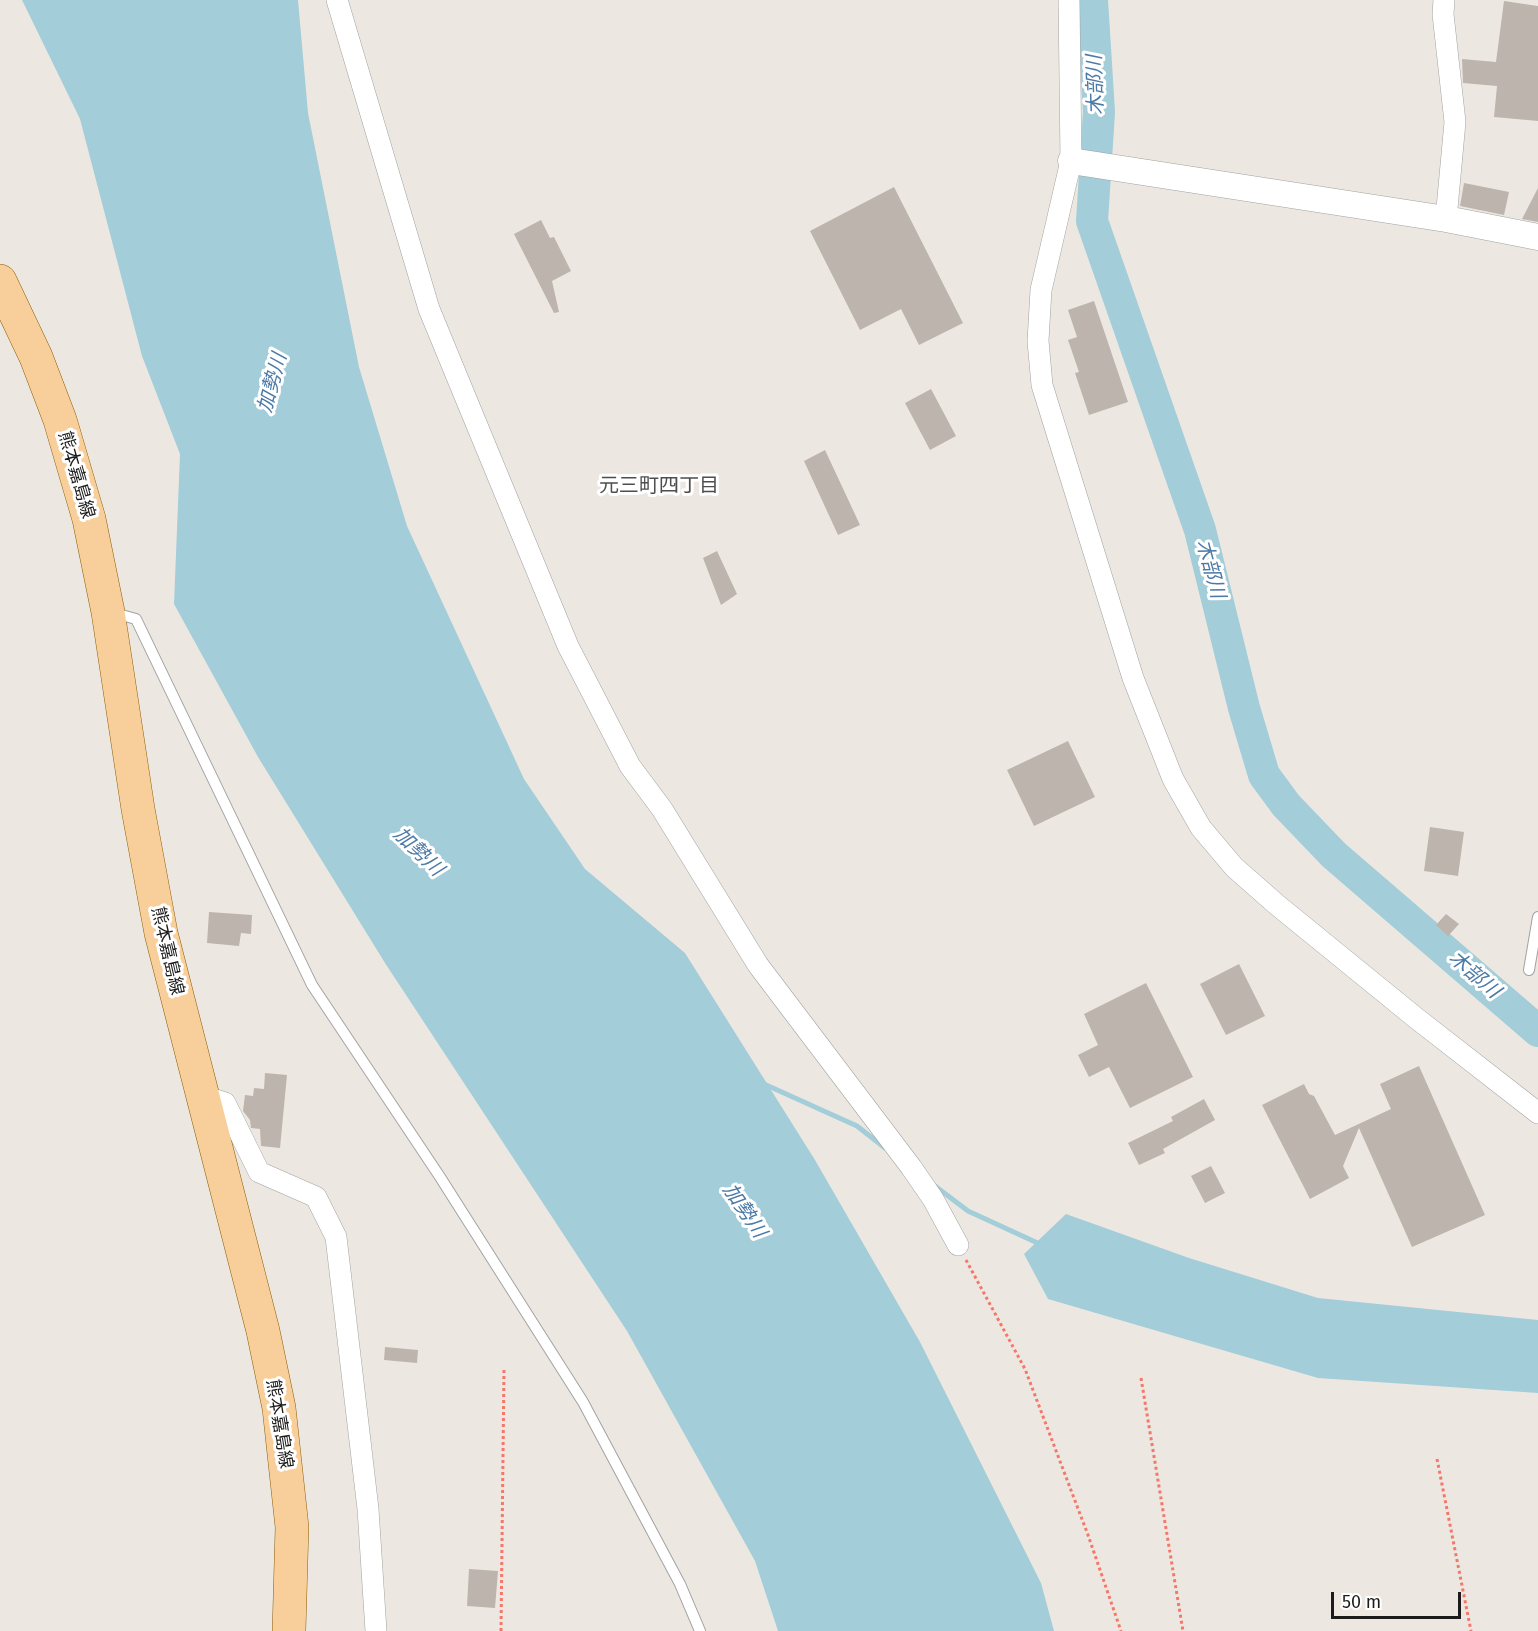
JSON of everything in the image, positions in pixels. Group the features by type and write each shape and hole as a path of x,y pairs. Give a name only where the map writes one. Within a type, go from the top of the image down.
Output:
{"main road":[{"name":"熊本嘉島線","path":"0,281 36,357 60,420 89,519 108,612 138,809 161,933 263,1331 279,1408 292,1527 290,1631"}],"street":[{"path":"338,0 429,309 568,646 630,766 662,809 758,965 911,1167 933,1199 958,1245"},
{"path":"1444,0 1443,14 1455,122 1446,219"},
{"path":"1068,3 1078,162 1041,290 1038,340 1042,385 1133,678 1173,778 1201,828 1243,874 1416,1018 1538,1113"},
{"path":"1078,162 1446,219 1538,237"},
{"path":"202,1096 225,1103 259,1172 316,1197 336,1237 368,1509 376,1631"}],"lane":[{"path":"108,612 136,619 312,985 440,1177 583,1402 680,1584 700,1631"},
{"path":"1529,970 1538,917"}],"path":[{"path":"958,1245 1024,1369 1088,1535 1120,1631"},
{"path":"501,1631 504,1369"},
{"path":"1141,1378 1183,1631"},
{"path":"1437,1459 1471,1631"}],"water":[{"name":"加勢川","path":"22,0 298,0 308,113 359,367 407,526 524,779 585,869 685,953 815,1160 920,1342 1041,1583 1054,1631 778,1631 755,1561 627,1331 385,963 258,757 174,604 180,454 142,356 80,119"},
{"path":"1066,1214 1189,1258 1318,1298 1538,1320 1538,1393 1318,1378 1048,1299 1024,1254"}],"building":[{"path":"1504,1 1538,6 1538,121 1494,117 1497,86 1463,83 1462,59 1496,62"},
{"path":"1464,183 1509,192 1504,215 1460,206"},
{"path":"894,187 963,323 919,345 901,309 860,330 810,231"},
{"path":"1538,188 1538,222 1522,219"},
{"path":"541,220 550,238 554,237 571,271 552,281 559,312 554,313 514,234"},
{"path":"1094,301 1128,402 1089,415 1075,373 1079,372 1068,340 1077,337 1068,310"},
{"path":"931,389 956,436 930,450 905,403"},
{"path":"825,450 860,525 838,535 804,461"},
{"path":"717,551 737,594 721,605 703,558"},
{"path":"1068,741 1095,797 1034,826 1007,770"},
{"path":"1430,827 1464,832 1458,876 1424,871"},
{"path":"209,912 252,915 251,934 241,933 239,946 207,943"},
{"path":"1446,914 1459,924 1448,936 1436,925"},
{"path":"1239,964 1265,1016 1226,1035 1200,984"},
{"path":"1146,983 1193,1077 1130,1108 1109,1067 1089,1077 1078,1055 1098,1045 1084,1014"},
{"path":"1419,1066 1485,1215 1412,1247 1359,1128 1343,1166 1349,1178 1310,1199 1262,1105 1304,1084 1309,1094 1314,1096 1335,1135 1391,1109 1380,1084"},
{"path":"265,1073 287,1075 280,1148 261,1146 260,1129 251,1128 250,1120 243,1111 245,1095 253,1096 254,1088 264,1089"},
{"path":"1204,1099 1215,1120 1163,1149 1165,1153 1139,1165 1128,1143 1173,1121 1171,1117"},
{"path":"1211,1166 1225,1193 1205,1203 1191,1176"},
{"path":"385,1347 418,1350 417,1363 384,1360"},
{"path":"469,1569 498,1571 495,1608 467,1606"}],"waterway":[{"name":"木部川","path":"1092,0 1099,112 1092,221 1200,530 1244,708 1264,775 1286,805 1334,855 1538,1031"},
{"path":"764,1084 857,1126 885,1148"},
{"path":"935,1186 968,1211 1042,1245"}],"district":[{"name":"元三町四丁目","path":"659,486"}]}
